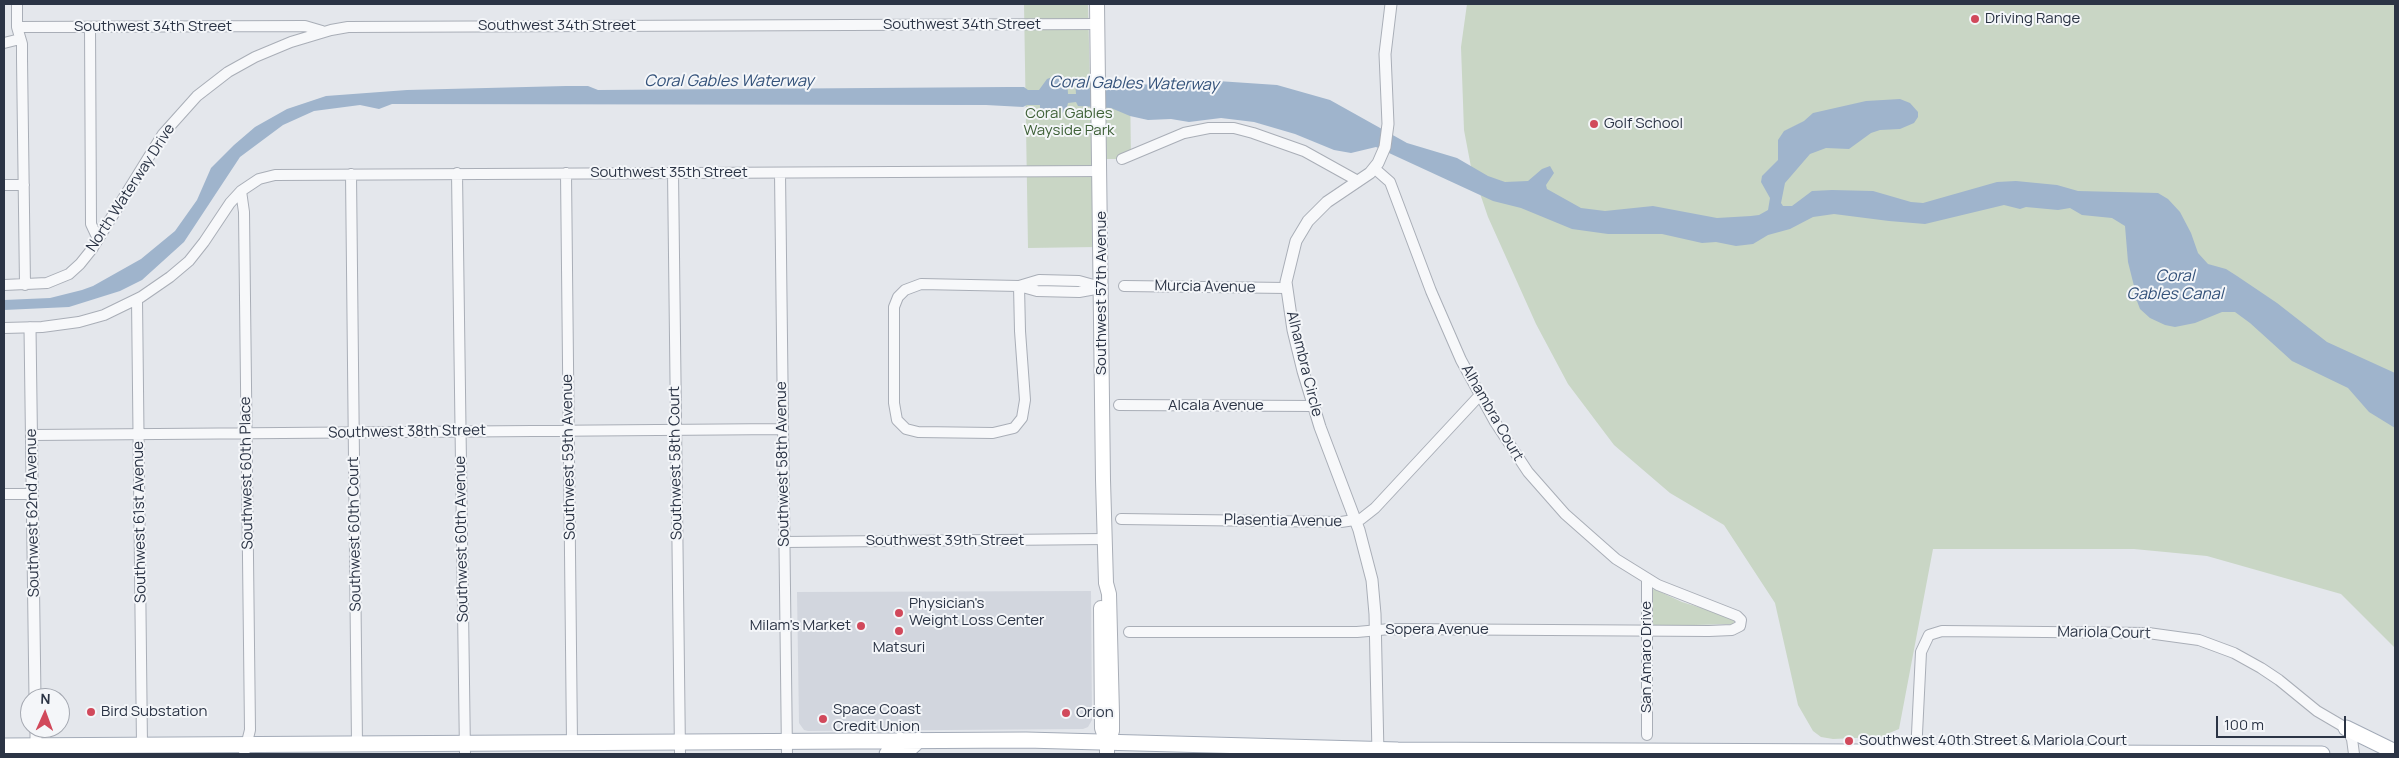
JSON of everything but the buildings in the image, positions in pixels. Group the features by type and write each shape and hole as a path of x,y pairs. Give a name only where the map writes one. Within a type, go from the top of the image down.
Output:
{"main road":[{"name":"Southwest 57th Avenue","path":"1097,4 1106,540 1106,583 1101,594 1112,731 1107,748"},
{"path":"2346,728 2395,752"},
{"path":"887,754 919,740 1026,740 1107,748 1378,752 2322,754"},
{"path":"561,754 572,742"},
{"path":"343,754 396,744 465,749 572,742 680,748 902,747"},
{"path":"4,746 36,750 142,746 246,750 362,749"}],"street":[{"path":"4,285 25,285 20,39 17,4"},
{"name":"Alhambra Circle","path":"1378,752 1376,630 1372,580 1362,538 1313,406 1297,351 1287,288 1287,273 1296,241 1303,228 1322,206 1374,168 1382,153 1388,130 1385,54 1391,4"},
{"name":"Southwest 34th Street","path":"18,27 305,26 323,32 357,27 1097,24"},
{"path":"90,27 91,224 98,239"},
{"name":"North Waterway Drive","path":"25,285 54,281 69,274 80,264 98,239 153,148 197,96 246,62 291,42 323,32"},
{"path":"4,43 20,39"},
{"path":"1122,159 1184,133 1210,128 1234,128 1253,132 1304,151 1358,181"},
{"name":"Alhambra Court","path":"1374,168 1390,182 1445,326 1480,395 1515,456 1548,496 1600,546 1647,579 1680,594 1734,614 1742,622"},
{"name":"Southwest 35th Street","path":"241,191 260,179 275,175 1101,171"},
{"name":"Southwest 58th Court","path":"673,172 680,748"},
{"name":"Southwest 59th Avenue","path":"566,173 572,742"},
{"name":"Southwest 58th Avenue","path":"780,173 787,748"},
{"name":"Southwest 60th Court","path":"351,174 354,433 362,749"},
{"name":"Southwest 60th Avenue","path":"457,174 465,749"},
{"path":"4,185 24,185"},
{"path":"4,328 61,326 88,320 137,299 170,277 193,256 241,191"},
{"name":"Southwest 60th Place","path":"241,191 244,203 250,718 246,750"},
{"path":"1019,286 1025,400 1022,418 1017,426 1006,431 981,434 918,432 902,426 897,420 894,407 893,313 901,293 910,287 921,284 1019,286 1039,280 1079,281 1102,288"},
{"name":"Murcia Avenue","path":"1124,286 1287,288"},
{"name":"Southwest 61st Avenue","path":"137,299 142,746"},
{"name":"Southwest 62nd Avenue","path":"30,328 35,688"},
{"name":"Plasentia Avenue","path":"1121,519 1355,520 1366,517 1480,395"},
{"name":"Alcala Avenue","path":"1119,405 1313,406"},
{"name":"Southwest 38th Street","path":"32,434 783,429"},
{"path":"4,494 32,494"},
{"name":"Southwest 39th Street","path":"784,542 1106,540"},
{"name":"San Amaro Drive","path":"1647,579 1648,735"},
{"name":"Sopera Avenue","path":"1129,632 1727,630 1739,627 1742,622"},
{"name":"Mariola Court","path":"1916,754 1921,652 1929,635 1942,631 2148,633 2190,638 2229,651 2261,668 2317,711 2346,728"},
{"path":"2346,728 2352,739 2354,754"}],"shaded area":[{"path":"1091,591 1092,720 1088,727 1083,729 808,731 804,730 799,723 797,592"}],"green space":[{"name":"Coral Gables Wayside Park","path":"1024,4 1088,4 1090,84 1130,84 1131,159 1093,159 1096,247 1028,248"},
{"path":"1467,4 2395,4 2395,648 2341,594 2207,556 2134,549 1933,549 1899,729 1880,737 1833,739 1821,737 1813,731 1798,705 1775,603 1724,525 1670,493 1614,445 1568,384 1536,324 1488,217 1471,167 1464,130 1461,47"},
{"path":"1654,589 1682,602 1731,617 1735,620 1733,624 1656,626 1651,623 1651,591"}],"water":[{"name":"Coral Gables Canal","path":"1055,76 1067,78 1068,94 1076,94 1075,81 1088,88 1154,84 1162,81 1188,79 1277,85 1330,100 1407,143 1457,158 1488,176 1505,182 1528,181 1542,169 1550,166 1554,173 1546,185 1547,189 1581,208 1605,211 1653,206 1717,218 1759,215 1768,210 1770,198 1761,182 1762,176 1778,160 1778,140 1784,131 1804,121 1813,113 1866,101 1900,99 1910,103 1918,112 1918,117 1914,123 1900,129 1880,130 1871,133 1849,149 1826,148 1810,154 1785,183 1781,203 1783,206 1792,206 1812,191 1832,190 1873,191 1911,202 1923,203 1997,182 2016,181 2057,185 2078,191 2158,193 2168,199 2180,212 2191,233 2198,253 2208,264 2226,269 2237,276 2277,303 2327,342 2395,373 2395,428 2369,412 2348,388 2292,361 2235,312 2222,312 2195,323 2175,327 2165,325 2150,318 2140,309 2137,301 2134,299 2136,294 2128,262 2125,226 2112,218 2082,215 2070,208 2058,210 2026,207 2020,209 2004,205 1925,224 1834,214 1813,217 1790,229 1768,235 1753,244 1736,246 1716,242 1702,243 1662,234 1608,234 1572,229 1521,208 1493,201 1376,147 1351,153 1334,150 1295,134 1254,122 1221,118 1189,122 1171,119 1148,120 1130,116 1111,108 1078,106 1076,102 1068,103 1066,111 1060,114 1040,109 1040,105 1027,105 1023,107 986,105 392,104 379,109 360,105 314,111 283,125 240,157 184,242 142,280 120,291 69,307 4,310 4,300 50,298 82,290 93,286 141,259 175,231 197,200 211,168 234,145 255,127 287,109 326,96 407,90 566,86 588,86 598,90 1024,87 1028,90 1039,90 1047,79"}],"place":[{"name":"Driving Range","path":"1975,19"},
{"name":"Golf School","path":"1594,124"},
{"name":"Physician's Weight Loss Center","path":"899,613"},
{"name":"Milam's Market","path":"861,626"},
{"name":"Matsuri","path":"899,631"},
{"name":"Bird Substation","path":"91,712"},
{"name":"Orion","path":"1066,713"},
{"name":"Space Coast Credit Union","path":"823,719"},
{"name":"Southwest 40th Street & Mariola Court","path":"1849,741"}],"water label":[{"name":"Coral Gables Waterway","path":"729,82"},
{"name":"Coral Gables Waterway","path":"1134,84"}]}
